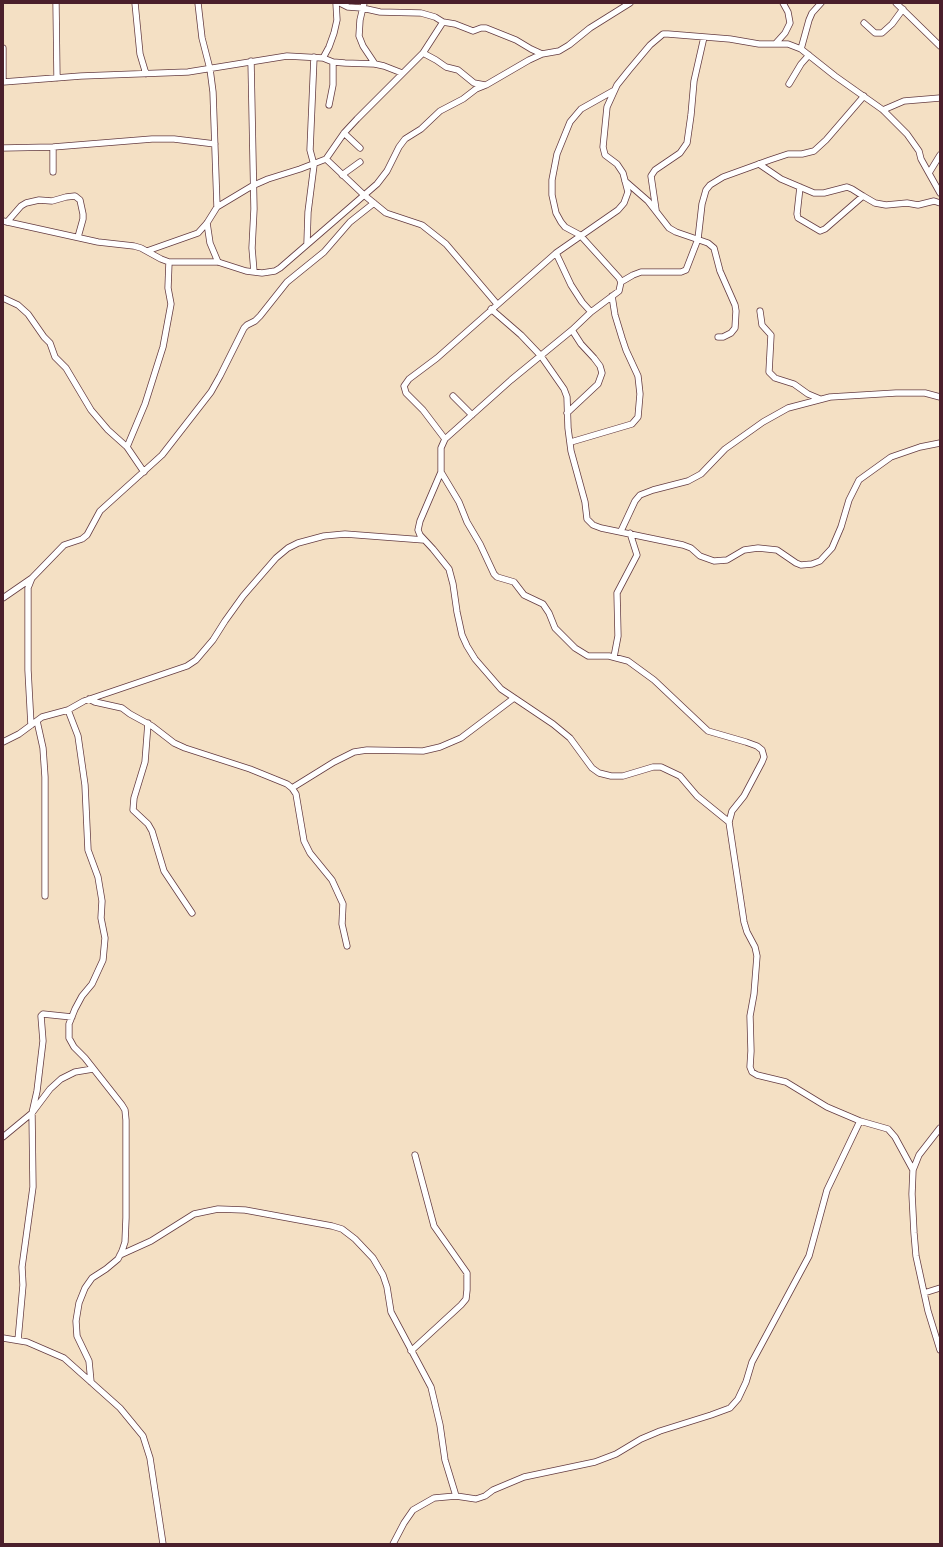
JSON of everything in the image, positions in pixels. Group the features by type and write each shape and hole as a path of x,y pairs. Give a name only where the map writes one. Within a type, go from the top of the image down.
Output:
{"street":[{"path":"56,3 57,78"},
{"path":"135,3 140,54 146,74"},
{"path":"198,3 202,38 210,69 213,92 217,207"},
{"path":"323,58 334,33 337,20 336,3"},
{"path":"340,3 348,7 364,4 380,12 421,13 435,17 443,22 455,24 475,31 481,28 486,28 516,40 542,54"},
{"path":"5,222 78,236 98,242 134,246 169,262 218,262 246,271 269,272 280,268 307,243 377,184 387,171 399,147 408,135 421,129 440,111 529,60 542,54 559,51 590,28 630,3"},
{"path":"776,43 790,23 788,12 783,3"},
{"path":"801,49 812,13 821,3"},
{"path":"896,3 940,46"},
{"path":"364,4 360,20 359,36 363,46 375,64"},
{"path":"864,23 875,33 882,33 892,24 903,9"},
{"path":"147,251 188,238 198,233 207,223 217,207 252,186 326,159 344,134 423,53 443,22"},
{"path":"445,439 423,410 406,392 404,386 409,379 437,358 556,253 618,210 624,203 628,194 621,169 616,163 607,158 603,147 607,107 614,91 628,70 650,45 663,34 739,40 759,44 788,44 801,49 835,76 883,110 916,145 921,159 940,194"},
{"path":"656,211 651,176 655,170 680,153 687,143 694,81 704,38"},
{"path":"3,48 3,82 188,72 287,56 323,58 333,62 375,64 402,73"},
{"path":"423,53 436,60 446,68 458,70 474,83 486,85"},
{"path":"789,84 801,64 809,55"},
{"path":"307,243 309,200 314,164 310,150 314,57"},
{"path":"251,61 252,186 254,216 252,248 254,272"},
{"path":"329,105 333,85 333,62"},
{"path":"614,91 592,102 575,114 570,122 557,154 552,180 552,195 556,213 565,227 580,235 619,278 621,282 619,291 591,312 572,330 511,380 445,439 441,448 441,472 418,526 420,535 449,569 454,584 457,612 467,646 475,660 501,689 553,724 570,738 592,768 599,773 611,776 622,776 653,767 661,768 680,776 697,796 729,822"},
{"path":"621,282 641,272 681,272 686,270 698,239 702,204 706,190 723,177 788,154 808,153 820,146 864,96"},
{"path":"883,110 904,101 940,98"},
{"path":"344,134 360,148"},
{"path":"3,148 52,147 152,139 180,140 215,144"},
{"path":"52,147 53,172"},
{"path":"929,173 940,155"},
{"path":"326,159 364,195 386,213 422,225 446,244 497,304"},
{"path":"342,175 360,162"},
{"path":"759,164 781,179 814,193 820,194 847,188 852,189 875,202 886,205 918,205 934,201 940,203"},
{"path":"625,181 648,201 662,220 672,230 708,242 714,248 720,271 735,305 735,328 731,333 723,337 718,337"},
{"path":"800,187 797,214 798,218 820,231 825,229 862,196"},
{"path":"5,222 20,206 30,201 52,201 69,196 75,196 80,200 83,214 78,236"},
{"path":"3,598 32,578 64,545 82,539 87,535 100,511 144,472 173,442 211,392 239,336 247,325 255,321 260,316 287,282 324,252 350,222 374,203"},
{"path":"207,223 210,242 218,262"},
{"path":"556,253 572,285 591,312"},
{"path":"127,447 145,404 163,347 170,304 168,288 169,262"},
{"path":"571,442 632,424 638,417 640,394 638,376 624,344 615,315 612,296"},
{"path":"3,298 18,305 28,314 50,344 55,357 66,368 91,410 108,430 127,447 144,472"},
{"path":"491,309 521,335 541,356 566,394 574,461 586,506 587,519 593,525 683,545 690,548 700,556 714,561 727,560 744,550 758,548 777,550 801,565 812,564 820,561 832,548 849,500 859,480 891,457 920,447 940,443"},
{"path":"760,311 762,325 771,335 769,372 775,378 794,384 808,394 820,399"},
{"path":"567,412 598,384 602,373 600,366 581,344 572,330"},
{"path":"621,531 635,501 640,495 688,481 701,474 725,449 764,422 788,408 820,399 896,393 925,393 940,397"},
{"path":"453,396 472,415"},
{"path":"441,472 459,502 467,522 480,544 494,574 497,577 514,582 520,592 543,604 559,633 582,653 588,656 614,657 628,661 654,680 708,731 746,742 757,746 762,750 764,757 762,762 744,796 732,811 729,822 744,922 747,932 756,947 758,956 750,1016 750,1067 752,1072 757,1075 786,1082 827,1107 860,1121 888,1129 895,1137 913,1170"},
{"path":"614,657 619,622 616,600 617,593 637,555 630,533"},
{"path":"3,742 45,716 68,710 89,699 187,666 196,660 213,640 243,596 276,558 288,548 298,543 318,537 345,534 424,540"},
{"path":"31,726 28,670 28,588 32,578"},
{"path":"292,788 345,755 354,752 367,750 423,751 440,747 461,738 514,698"},
{"path":"89,699 95,702 122,708 148,724 174,743 185,748 250,769 287,784 292,788 296,794 304,841 310,853 332,880 342,904 342,924 347,946"},
{"path":"68,710 78,736 84,785 88,850 98,877 102,901 101,918 105,938 103,960 92,984 79,1001 68,1030 70,1042 81,1053 124,1107 126,1120 126,1218 125,1242 120,1256"},
{"path":"37,721 43,748 45,777 45,896"},
{"path":"148,724 145,762 134,798 133,810 145,821 152,831 164,871 192,913"},
{"path":"18,1340 23,1285 22,1267 33,1186 32,1113 38,1091 43,1049 41,1014 72,1017"},
{"path":"3,1137 32,1113 50,1090 62,1079 75,1072 93,1069"},
{"path":"393,1544 413,1510 434,1498 456,1496 476,1499 524,1477 595,1462 616,1454 641,1439 660,1431 711,1416 730,1408 738,1399 746,1382 752,1362 809,1256 827,1190 860,1121"},
{"path":"940,1128 919,1155 913,1170 916,1256 928,1311 940,1350"},
{"path":"411,1351 461,1305 466,1299 467,1290 467,1273 434,1226 415,1155"},
{"path":"91,1382 89,1361 77,1336 76,1321 79,1303 85,1288 92,1278 106,1269 120,1256 151,1241 194,1214 218,1209 260,1212 342,1229 355,1239 373,1258 383,1275 387,1287 391,1312 431,1387 440,1425 445,1460 456,1496"},
{"path":"924,1293 940,1288"},
{"path":"3,1338 27,1342 64,1358 120,1408 143,1436 150,1458 163,1544"}]}
